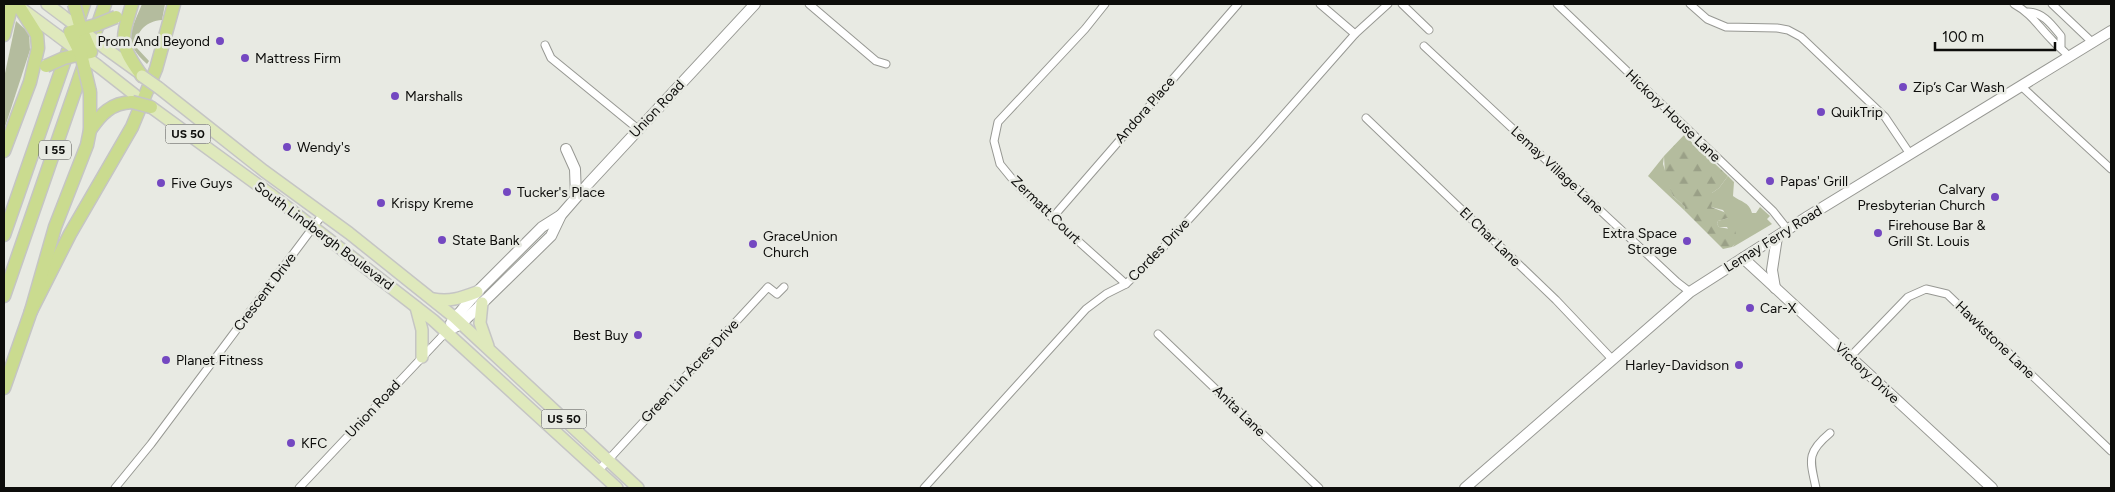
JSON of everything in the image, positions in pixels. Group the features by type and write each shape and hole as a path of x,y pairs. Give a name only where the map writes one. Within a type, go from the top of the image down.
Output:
{"highway":[{"path":"4,388 31,311 46,254 80,166 90,130 90,92 86,53 76,30 74,4"},
{"name":"I 55","path":"4,235 84,4"},
{"name":"I 55","path":"4,296 105,4"},
{"path":"57,35 116,17 132,4"},
{"path":"132,4 123,43 126,54 142,76"},
{"path":"31,311 70,234 132,127 156,69 174,4"},
{"path":"4,35 16,5 34,27 39,41 30,82 4,151"},
{"path":"63,16 76,30"},
{"path":"30,82 46,66 64,58 105,48"},
{"path":"86,53 98,66"},
{"path":"90,130 105,110 117,104 133,98 151,107"}],"main road":[{"path":"47,4 63,16"},
{"name":"Union Road","path":"447,331 480,298 542,227 561,215 638,129 755,4"},
{"path":"16,5 57,35 86,53"},
{"name":"South Lindbergh Boulevard","path":"76,30 105,48 159,88 431,299 490,350 638,488"},
{"name":"Lemay Ferry Road","path":"1465,488 1690,292 1777,236 2111,31"},
{"path":"98,66 133,98"},
{"name":"South Lindbergh Boulevard","path":"151,107 314,228 447,331 617,488"},
{"path":"566,149 575,169 576,197"},
{"path":"1775,288 1772,270 1777,236"},
{"name":"Victory Drive","path":"1743,258 1992,488"},
{"path":"431,299 446,301 480,298 480,324 490,350"},
{"path":"415,305 421,322 422,357"}],"street":[{"path":"809,4 876,61 886,64"},
{"name":"Zermatt Court","path":"1105,4 1085,30 998,122 994,142 1000,164 1018,186 1126,284"},
{"name":"Andora Place","path":"1053,217 1238,4"},
{"path":"1320,4 1355,34"},
{"name":"Cordes Drive","path":"924,488 1086,309 1106,294 1126,284 1158,253 1355,34 1388,4"},
{"path":"1402,4 1428,30"},
{"name":"Hickory House Lane","path":"1557,4 1773,211 1788,230"},
{"path":"1690,4 1706,19 1726,27 1777,28 1788,30 1801,37 1885,117 1910,154"},
{"path":"2014,4 2028,12 2039,14 2051,24 2061,36 2060,46 2069,57"},
{"path":"2052,4 2092,43"},
{"path":"545,45 551,58 638,129"},
{"name":"Lemay Village Lane","path":"1424,46 1676,282 1690,292"},
{"path":"2021,86 2111,169"},
{"name":"El Char Lane","path":"1366,118 1556,300 1612,359"},
{"name":"Crescent Drive","path":"115,488 323,214"},
{"name":"Green Lin Acres Drive","path":"598,471 768,287 777,294 784,288"},
{"name":"Hawkstone Lane","path":"1850,357 1908,297 1926,289 1947,294 2111,451"},
{"name":"Union Road","path":"299,488 447,331"},
{"name":"Anita Lane","path":"1158,334 1319,488"},
{"path":"1816,488 1811,454 1816,444 1830,433"}],"green space":[{"path":"142,4 165,4 162,20 151,22 143,28 136,41 135,46 149,61 147,64 134,49 131,36"},
{"path":"16,21 29,33 30,50 4,130 4,78"},
{"path":"1684,135 1728,176 1719,188 1712,193 1714,196 1711,207 1729,214 1728,218 1718,221 1717,224 1719,227 1735,230 1738,241 1732,247 1723,249 1684,210 1685,207 1673,196 1665,175 1664,156"},
{"path":"1664,156 1663,164 1673,196 1685,207 1684,210 1648,176"},
{"path":"1728,176 1734,182 1733,196 1747,204 1752,213 1756,213 1760,207 1770,216 1767,219 1772,224 1733,247 1735,243 1727,227 1719,227 1717,224 1718,221 1728,218 1723,210 1711,207 1712,193 1719,188"}],"place":[{"name":"Prom And Beyond","path":"220,41"},
{"name":"Mattress Firm","path":"245,58"},
{"name":"Zip’s Car Wash","path":"1903,87"},
{"name":"Marshalls","path":"395,96"},
{"name":"QuikTrip","path":"1821,112"},
{"name":"Wendy's","path":"287,147"},
{"name":"Papas' Grill","path":"1770,181"},
{"name":"Five Guys","path":"161,183"},
{"name":"Tucker's Place","path":"507,192"},
{"name":"Calvary Presbyterian Church","path":"1995,197"},
{"name":"Krispy Kreme","path":"381,203"},
{"name":"Firehouse Bar & Grill St. Louis","path":"1878,233"},
{"name":"State Bank","path":"442,240"},
{"name":"Extra Space Storage","path":"1687,241"},
{"name":"GraceUnion Church","path":"753,244"},
{"name":"Car-X","path":"1750,308"},
{"name":"Best Buy","path":"638,335"},
{"name":"Planet Fitness","path":"166,360"},
{"name":"Harley-Davidson","path":"1739,365"},
{"name":"KFC","path":"291,443"}]}
